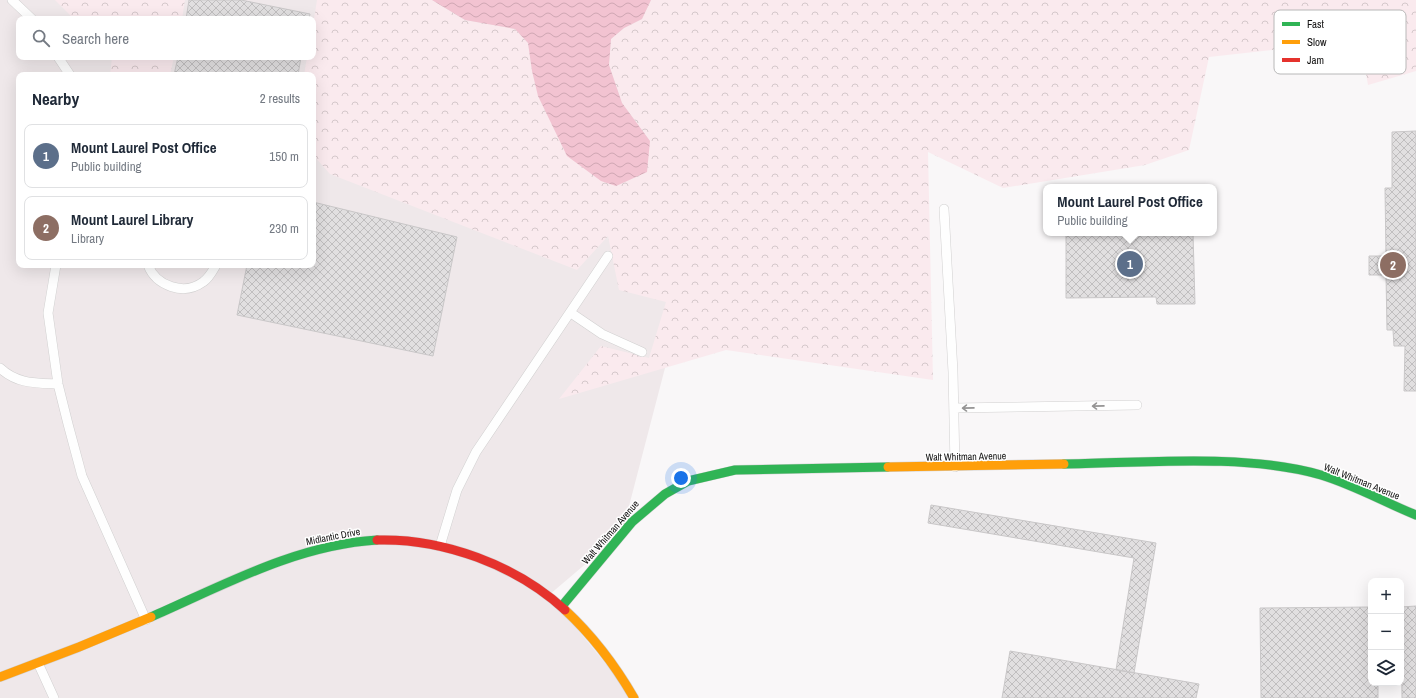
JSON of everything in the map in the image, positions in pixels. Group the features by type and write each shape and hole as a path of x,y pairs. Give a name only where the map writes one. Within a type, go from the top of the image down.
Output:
{"street":[{"name":"Walt Whitman Avenue","path":"562,606 641,512 658,497 681,484 700,477 735,470 767,468 955,467 1210,462 1268,466 1317,474 1334,479 1416,516"},
{"name":"Midlantic Drive","path":"0,677 146,620 267,566 308,551 363,541 412,542 440,546 483,560 519,576 562,606 611,660 634,698"}],"lane":[{"path":"12,0 29,16"},
{"path":"60,60 68,72"},
{"path":"944,209 954,408 955,467"},
{"path":"440,546 457,490 476,452 608,256"},
{"path":"56,268 48,313 58,384 82,476 146,620"},
{"path":"150,268 158,279 168,286 179,289 191,288 202,283 211,275 214,268"},
{"path":"571,313 602,334 642,352"},
{"path":"0,368 19,380 31,383 58,384"},
{"path":"954,408 1137,405"},
{"path":"38,663 54,698"}],"shaded area":[{"path":"0,0 716,0 690,272 622,533 549,595 634,698 0,698"}],"green space":[{"path":"55,0 185,0 182,16 71,16"},
{"path":"317,0 432,0 465,20 515,29 528,43 532,71 650,141 622,103 609,65 611,39 624,28 642,19 651,0 1416,0 1416,71 1406,74 1406,10 1274,10 1274,50 1209,57 1189,150 1145,165 1003,188 928,152 933,380 726,350 559,399 601,346 649,358 666,302 619,290 608,236 577,270 330,174 316,158 316,72 304,72 306,60 316,60 316,16 314,16"},
{"path":"112,60 173,60 171,72 110,72"},
{"path":"1366,74 1406,74 1368,85"}],"water":[{"path":"432,0 651,0 642,19 624,28 611,39 609,65 622,103 650,141 647,172 616,186 601,181 567,156 538,96 532,71 528,43 515,29 465,20"}],"building":[{"path":"189,0 241,0 310,14 310,16 186,16"},
{"path":"177,60 300,60 298,72 175,72"},
{"path":"1416,131 1416,391 1404,391 1405,346 1394,346 1393,330 1387,330 1386,275 1369,275 1369,256 1386,256 1385,188 1392,188 1392,132"},
{"path":"316,203 457,237 433,356 237,315 246,268 316,268"},
{"path":"1066,236 1193,236 1195,304 1157,304 1156,297 1066,298"},
{"path":"931,505 1156,543 1134,673 1116,670 1134,558 928,523"},
{"path":"1416,606 1416,698 1402,698 1402,686 1404,686 1404,607"},
{"path":"1368,607 1368,686 1378,686 1378,698 1261,698 1260,608"},
{"path":"1010,651 1199,684 1196,698 1002,698"}],"traffic: fast":[{"path":"1064,464 1193,461 1259,464 1291,468 1333,479 1416,515"},
{"path":"562,606 632,522 665,494 688,481 735,470 888,467"},
{"path":"151,617 261,568 289,558 347,543 377,540"}],"traffic: slow":[{"path":"888,467 1064,464"},
{"path":"565,610 603,651 634,698"},
{"path":"0,677 79,647 151,617"}],"traffic: jam":[{"path":"377,540 427,544 453,549 477,557 524,580 546,594 565,610"}],"place":[{"name":"Mount Laurel Post Office","path":"1130,264"},
{"name":"Mount Laurel Library","path":"1393,265"}]}
